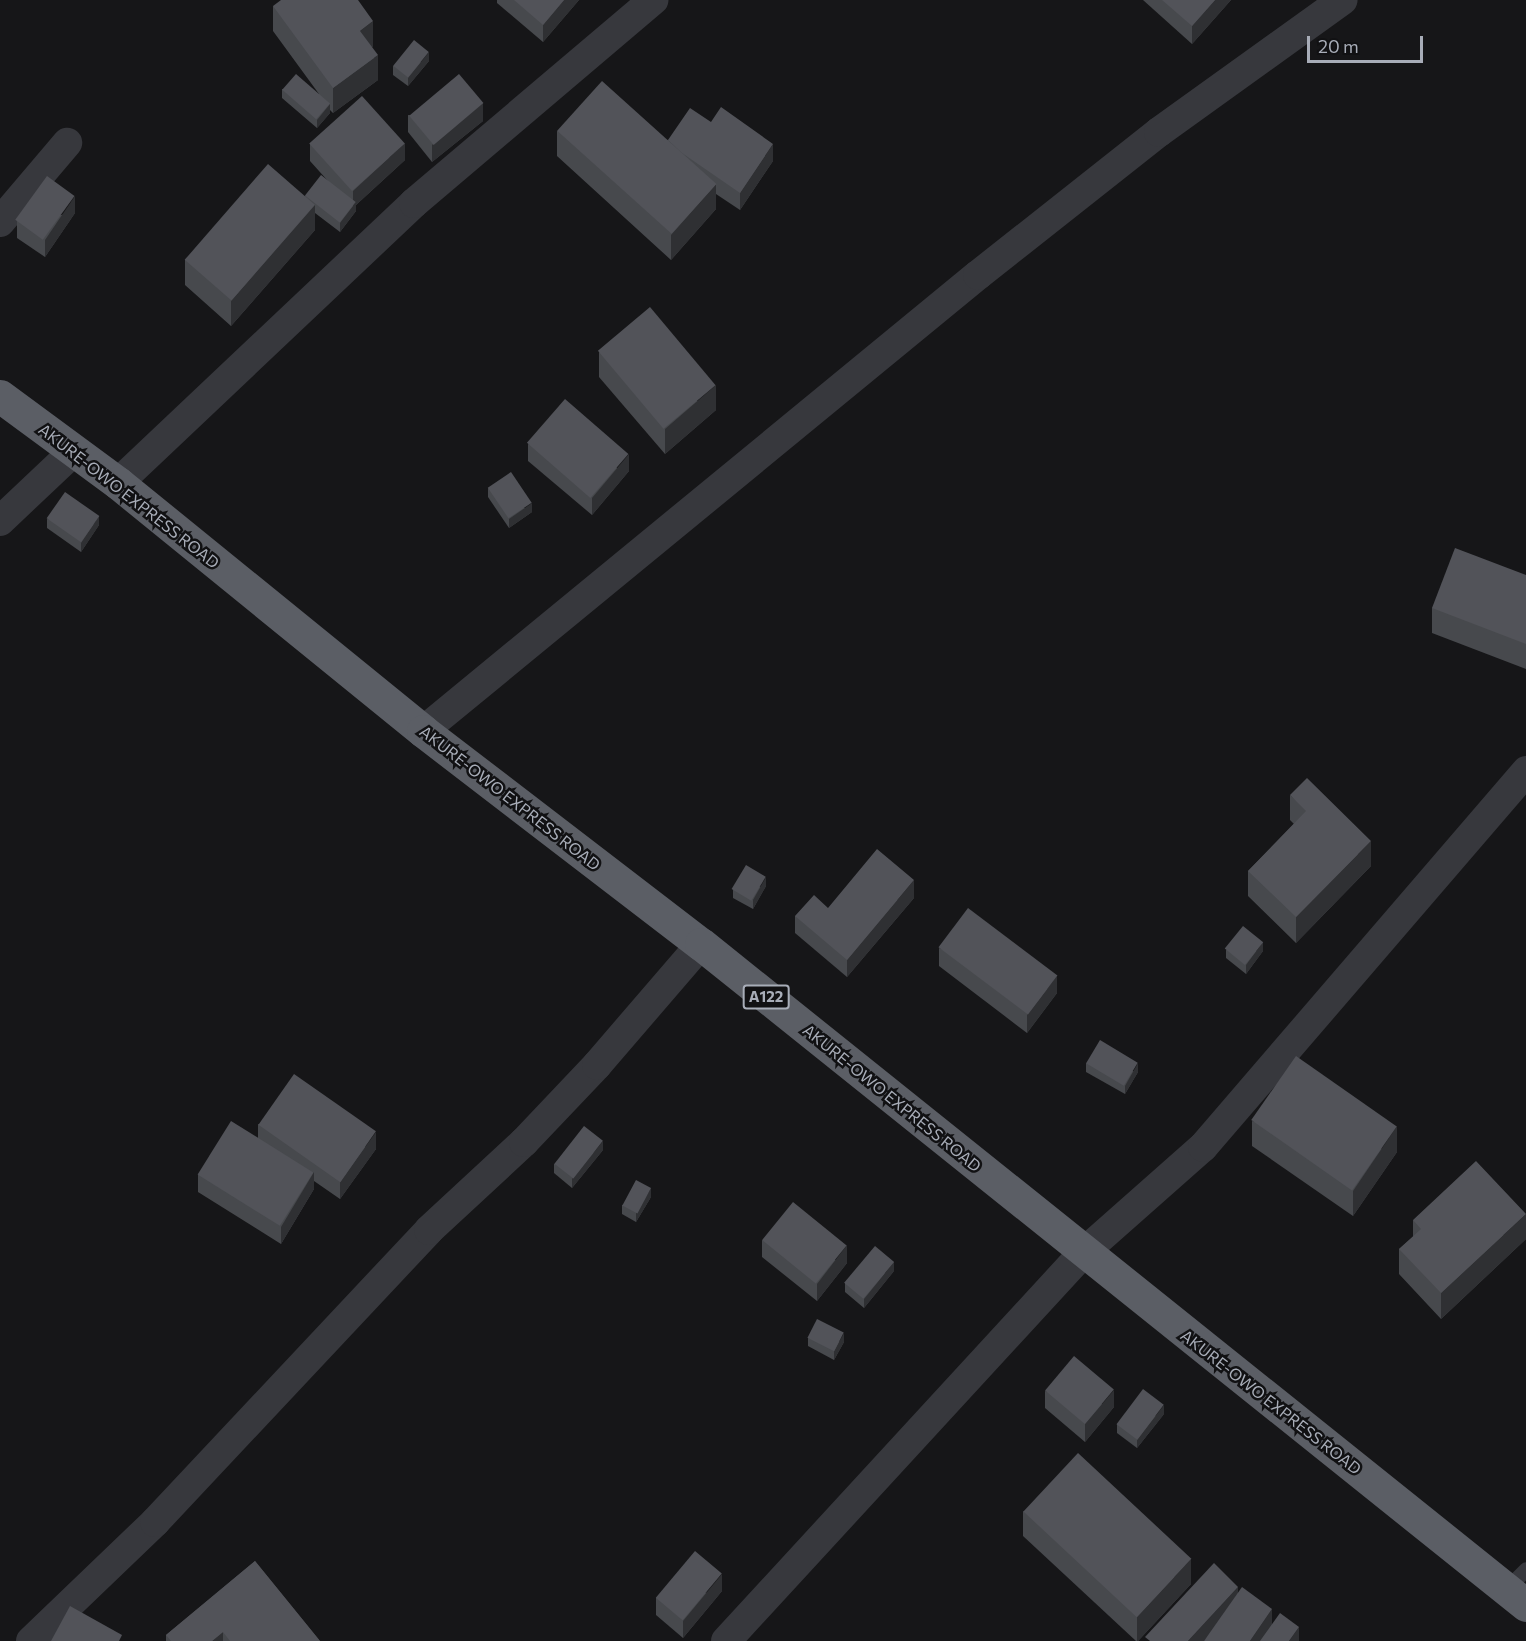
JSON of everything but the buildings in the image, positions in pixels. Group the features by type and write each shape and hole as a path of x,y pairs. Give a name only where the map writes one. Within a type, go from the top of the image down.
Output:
{"highway":[{"name":"AKURE-OWO EXPRESS ROAD","path":"0,396 72,453 118,483 423,731 701,944 1083,1253 1519,1588"}],"street":[{"path":"118,483 414,203 653,0"},
{"path":"423,731 978,275 1159,132 1343,0"},
{"path":"0,222 67,143"},
{"path":"0,521 72,453"},
{"path":"726,1641 1083,1253 1203,1147 1526,771"},
{"path":"31,1641 155,1522 429,1230 524,1142 597,1065 701,944"}]}
